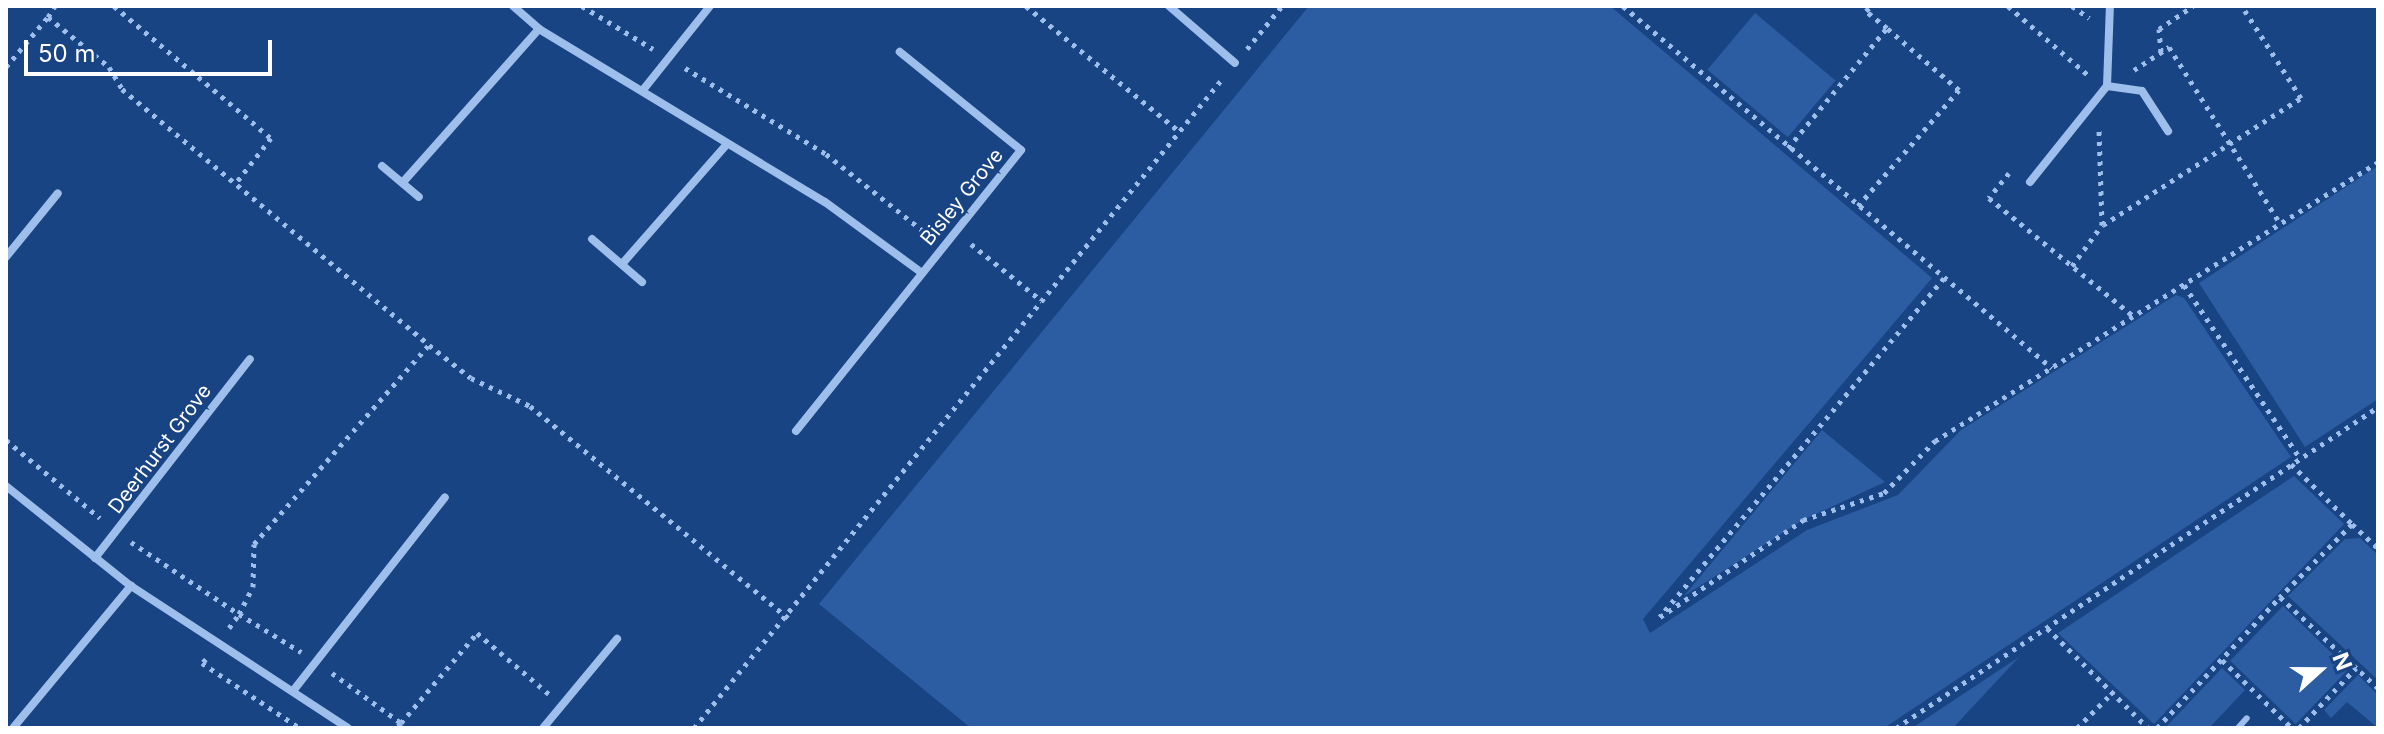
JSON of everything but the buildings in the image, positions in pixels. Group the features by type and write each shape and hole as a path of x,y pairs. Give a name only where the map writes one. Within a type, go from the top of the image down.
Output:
{"street":[{"name":"Bisley Grove","path":"513,6 539,29 836,209 922,273"},
{"path":"643,90 710,6"},
{"path":"1169,6 1235,63"},
{"path":"2030,182 2107,86 2110,6"},
{"path":"404,181 539,29"},
{"name":"Bisley Grove","path":"796,431 1021,150 900,52"},
{"path":"2107,86 2142,91 2168,131"},
{"path":"622,264 727,144"},
{"path":"382,166 404,181 419,197"},
{"path":"6,257 58,193"},
{"path":"592,239 642,282"},
{"name":"Deerhurst Grove","path":"95,558 250,359"},
{"path":"6,486 131,586 348,728"},
{"path":"293,691 445,497"},
{"path":"13,728 131,586"},
{"path":"543,728 617,639"}],"lane":[{"path":"2238,728 2247,718"}],"path":[{"path":"6,67 55,6"},
{"path":"114,6 271,138 235,184"},
{"path":"582,6 826,154 943,246"},
{"path":"1026,6 1180,132"},
{"path":"694,728 788,618 1282,6"},
{"path":"1623,6 2052,368"},
{"path":"1858,206 1959,90 1866,11 1871,6"},
{"path":"2008,6 2090,77 2107,86"},
{"path":"2072,6 2091,21"},
{"path":"2161,52 2159,29 2193,6"},
{"path":"2102,225 2301,98 2242,6"},
{"path":"48,17 109,67 122,89 429,345 471,378 530,406 788,618"},
{"path":"1788,148 1887,28"},
{"path":"2079,89 2090,77 2091,63"},
{"path":"2019,162 1989,198 2133,316"},
{"path":"1944,278 1660,617 1803,520 1884,493 1935,441 2378,162"},
{"path":"955,231 1042,301"},
{"path":"2184,285 2300,458"},
{"path":"6,440 117,532 239,614 253,587 254,544 429,345"},
{"path":"1896,728 2378,407"},
{"path":"2291,464 2378,548"},
{"path":"2157,728 2352,524"},
{"path":"2280,597 2378,688"},
{"path":"2047,628 2148,728"},
{"path":"401,723 477,633 562,705"},
{"path":"2222,660 2292,728"},
{"path":"2299,728 2356,668"},
{"path":"2077,728 2113,692"}],"shaded area":[{"path":"1309,6 1610,6 1932,278 1643,619 1650,633 1807,530 1898,495 1961,430 2176,295 2184,298 2291,457 1884,728 971,728 819,604"},
{"path":"1755,13 1835,80 1788,137 1707,70"},
{"path":"2378,166 2378,399 2305,447 2199,283"},
{"path":"1822,430 1885,482 1803,520 1684,596"},
{"path":"2294,476 2344,524 2154,724 2058,633"},
{"path":"2360,538 2378,555 2378,680 2288,596 2345,539"},
{"path":"2283,606 2348,669 2296,724 2230,661"},
{"path":"2019,657 1953,728 1912,728"},
{"path":"2222,668 2245,690 2209,728 2165,728"},
{"path":"2358,675 2378,695 2378,728 2347,702 2331,718 2324,710"}]}
